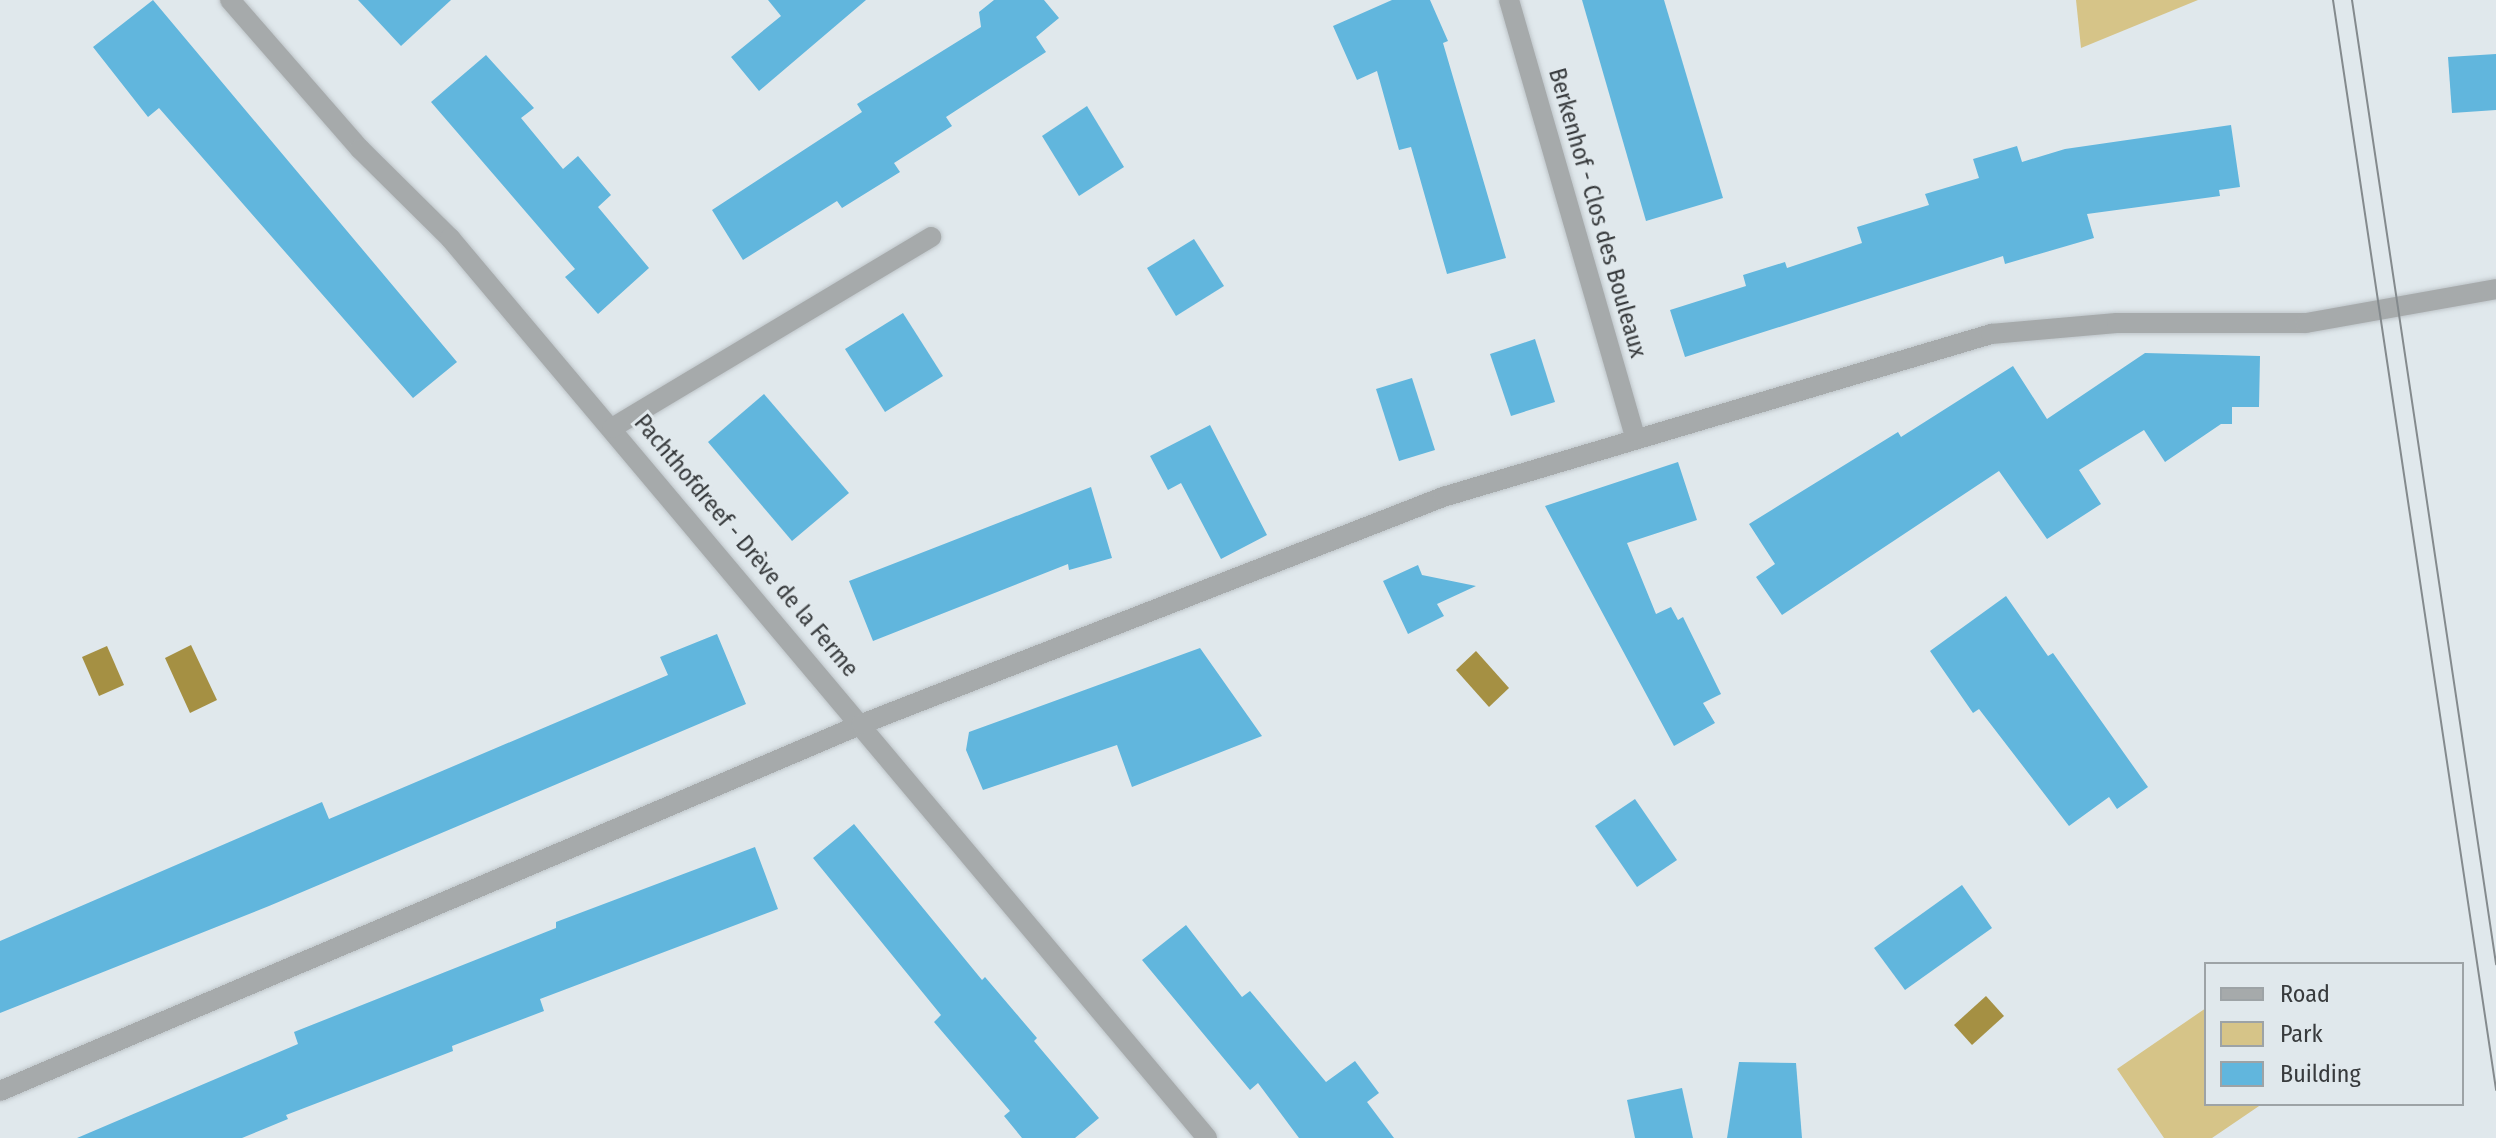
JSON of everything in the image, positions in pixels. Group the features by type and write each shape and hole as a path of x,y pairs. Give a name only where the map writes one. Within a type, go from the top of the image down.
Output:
{"street":[{"name":"Pachthofdreef - Drève de la Ferme","path":"230,0 360,149 450,238 862,724 1207,1138"},
{"name":"Berkenhof - Clos des Bouleaux","path":"1509,0 1636,439"},
{"path":"612,428 931,237"},
{"path":"0,1091 862,724 1443,497 1991,334 2117,323 2306,323 2496,289"}],"green space":[{"path":"2076,0 2198,0 2081,48"},
{"path":"2204,1009 2204,1106 2259,1106 2212,1138 2164,1138 2117,1069"}],"shaded area":[{"path":"191,645 217,700 190,713 165,658"},
{"path":"107,646 124,685 99,696 82,657"},
{"path":"1476,651 1509,688 1489,707 1456,670"},
{"path":"1986,996 2004,1016 1972,1045 1954,1025"}],"building":[{"path":"153,0 457,362 413,398 159,108 148,117 93,47"},
{"path":"358,0 451,0 401,46"},
{"path":"768,0 866,0 759,91 731,57 781,16"},
{"path":"994,0 1044,0 1059,18 1036,37 1046,52 946,117 952,126 894,163 900,172 842,208 837,201 743,260 712,210 862,112 857,104 981,27 979,12"},
{"path":"1392,0 1430,0 1448,41 1443,43 1506,258 1447,274 1411,147 1399,150 1377,71 1357,80 1333,26"},
{"path":"1582,0 1664,0 1723,198 1646,221"},
{"path":"2496,54 2496,110 2452,113 2448,57"},
{"path":"486,55 534,108 521,118 563,169 578,156 611,195 598,207 649,268 598,314 565,277 575,269 431,102"},
{"path":"1087,106 1124,167 1079,196 1042,136"},
{"path":"2231,125 2240,187 2219,190 2220,196 2087,214 2094,238 2005,264 2003,256 1685,357 1670,310 1746,286 1743,275 1785,262 1787,268 1862,243 1857,227 1929,205 1925,194 1979,178 1973,159 2017,146 2022,162 2065,149"},
{"path":"1194,239 1224,286 1176,316 1147,268"},
{"path":"903,313 943,376 885,412 845,349"},
{"path":"1535,339 1555,402 1511,416 1490,354"},
{"path":"2145,353 2260,356 2259,407 2232,407 2232,424 2221,424 2165,462 2144,430 2079,470 2101,504 2047,539 1999,471 1782,615 1756,577 1775,564 1749,524 1898,432 1901,437 2013,366 2047,419"},
{"path":"1412,378 1435,450 1399,461 1376,389"},
{"path":"764,394 849,493 792,541 708,442"},
{"path":"1210,425 1267,535 1221,559 1181,483 1168,490 1150,456"},
{"path":"1678,462 1697,520 1627,543 1656,614 1671,607 1678,620 1683,617 1721,694 1703,703 1715,723 1674,746 1545,506"},
{"path":"1091,487 1112,558 1069,570 1068,564 873,641 849,581"},
{"path":"1418,565 1422,575 1476,586 1437,604 1444,616 1408,634 1383,581"},
{"path":"2006,596 2048,656 2053,653 2148,787 2117,809 2109,797 2069,826 1979,709 1973,713 1930,651"},
{"path":"717,634 746,704 269,906 0,1013 0,941 322,802 329,819 668,675 660,657"},
{"path":"1200,648 1262,736 1132,787 1117,745 983,790 966,750 969,732"},
{"path":"1635,799 1677,860 1637,887 1595,826"},
{"path":"854,824 982,980 985,977 1037,1038 1034,1041 1099,1118 1075,1138 1022,1138 1004,1116 1010,1111 934,1022 941,1015 813,858"},
{"path":"755,847 778,909 540,999 544,1011 452,1046 453,1051 286,1115 288,1119 242,1138 77,1138 298,1044 294,1032 556,928 556,922"},
{"path":"1962,885 1992,928 1905,990 1874,948"},
{"path":"1186,925 1242,997 1250,991 1326,1082 1355,1061 1379,1093 1367,1102 1394,1138 1299,1138 1258,1083 1250,1090 1142,960"},
{"path":"1739,1062 1796,1063 1802,1138 1727,1138"},
{"path":"1682,1088 1693,1138 1635,1138 1627,1100"}],"tram line":[{"path":"2333,0 2496,1090"},
{"path":"2352,0 2496,964"}]}
